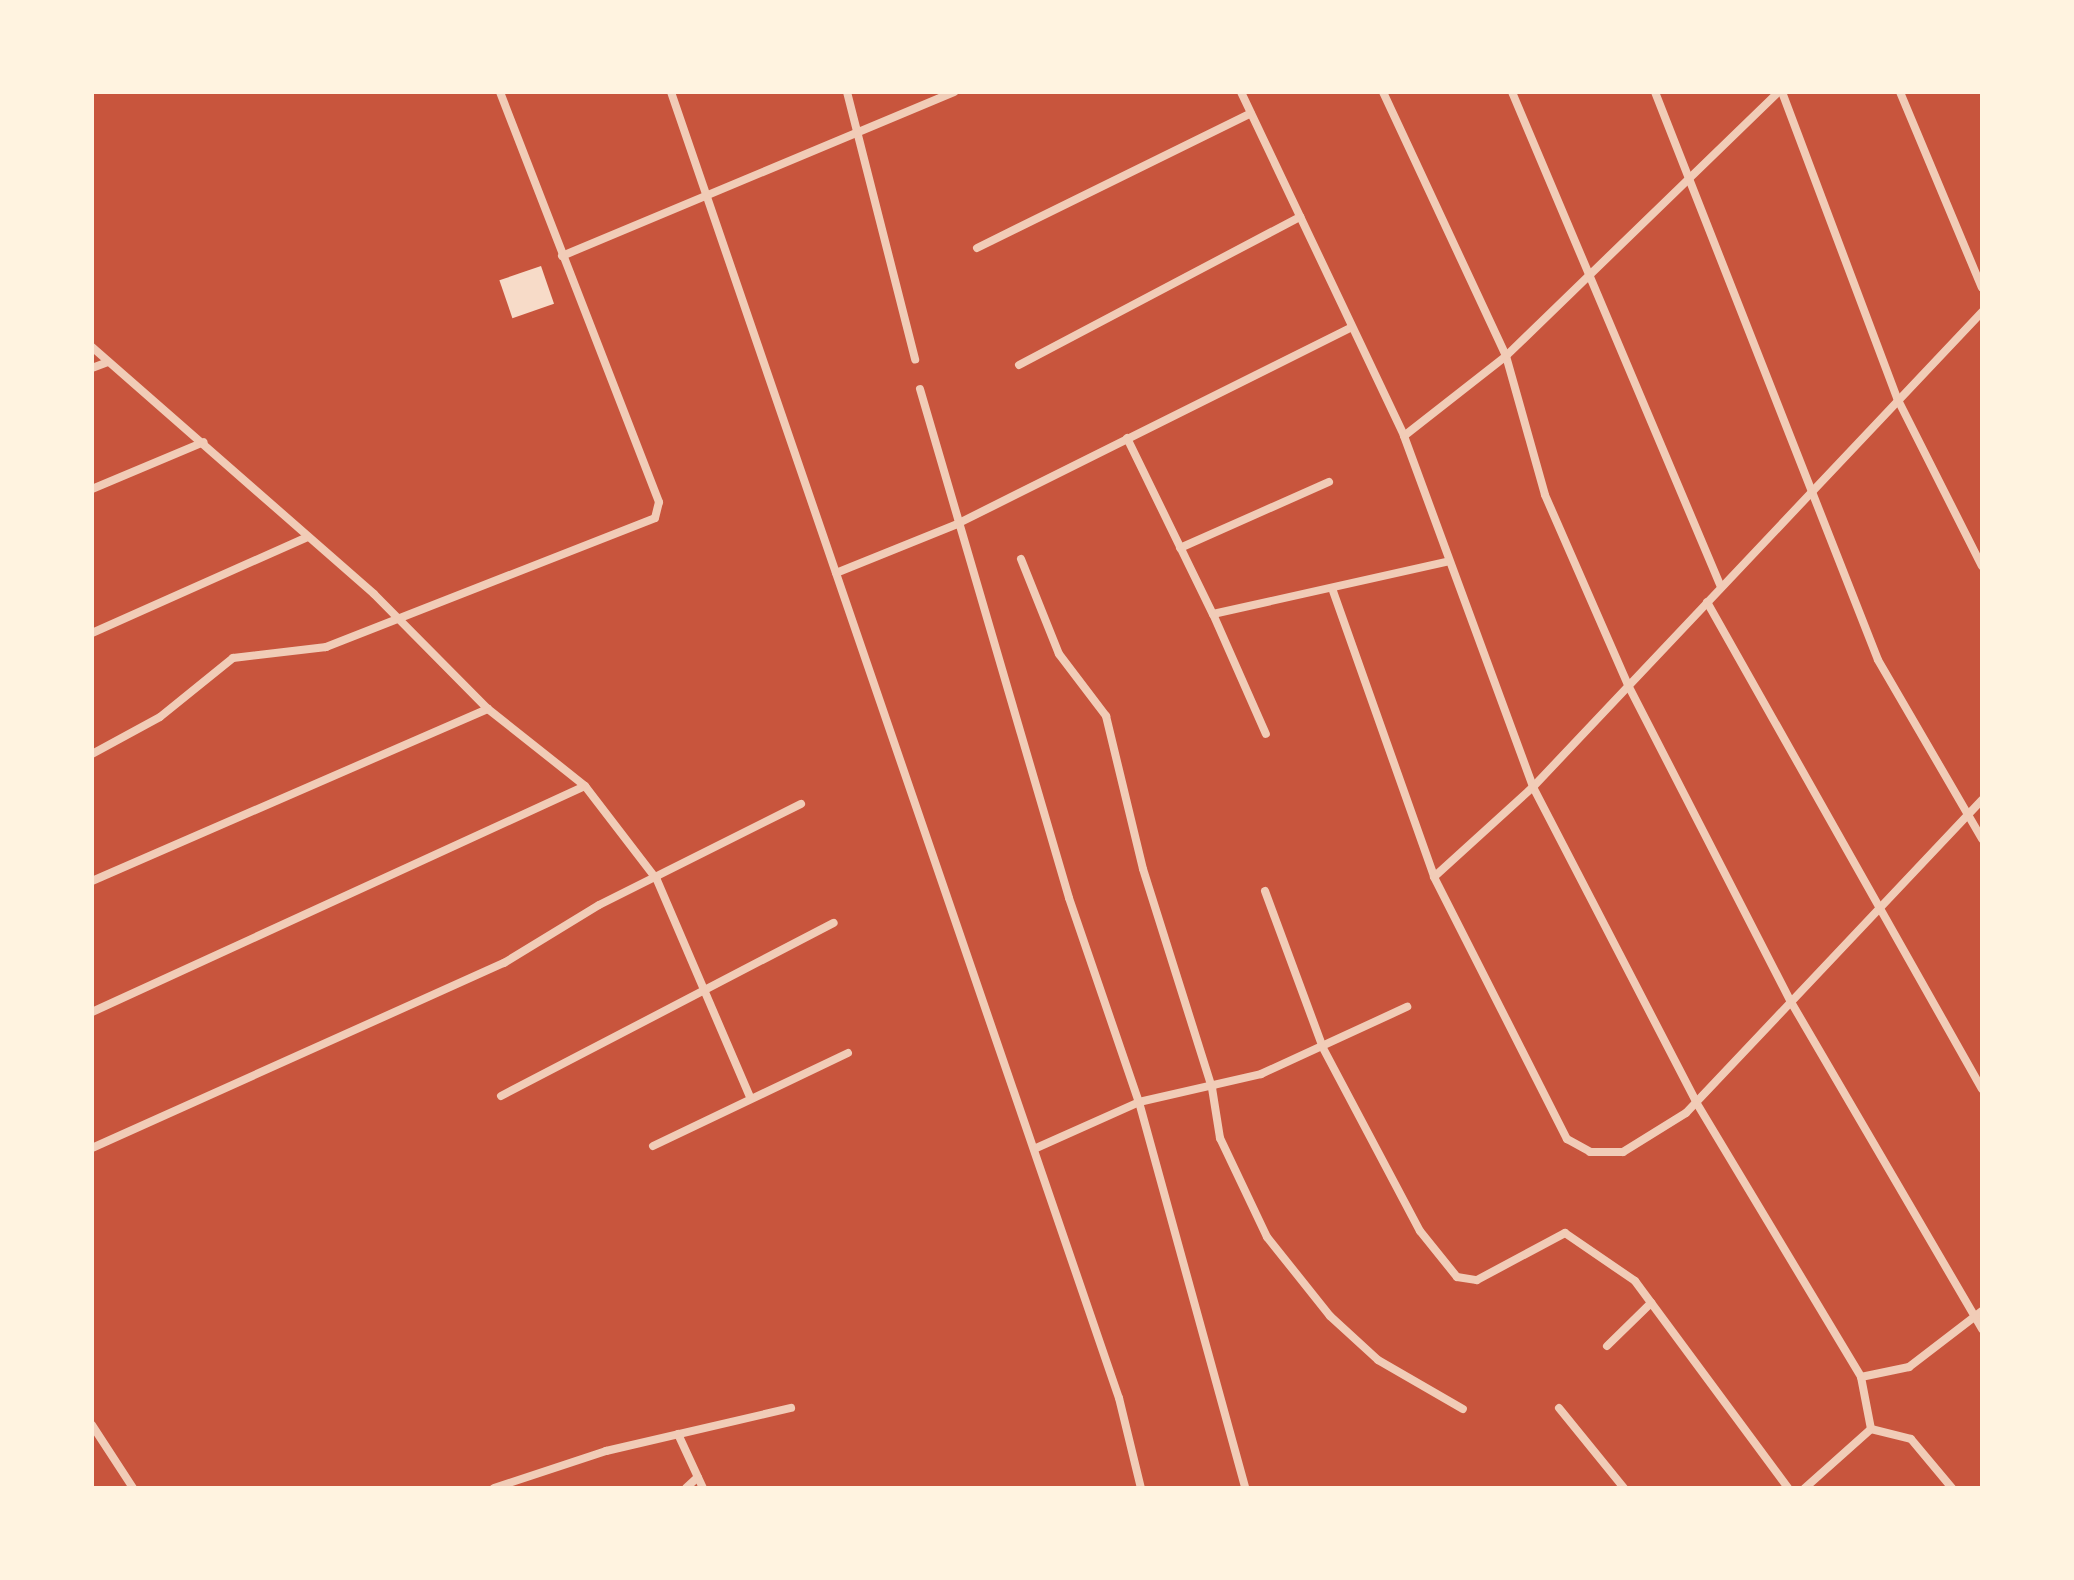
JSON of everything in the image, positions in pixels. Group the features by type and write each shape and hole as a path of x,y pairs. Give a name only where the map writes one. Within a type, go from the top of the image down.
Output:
{"street":[{"path":"92,754 160,717 233,658 326,647 403,621 659,511 500,92"},
{"path":"671,92 1119,1398 1141,1488"},
{"path":"847,92 862,130 915,359"},
{"path":"562,256 952,92"},
{"path":"1241,92 1404,436 1446,562 1533,787 1696,1102 1861,1377 1871,1429"},
{"path":"1383,92 1506,356 1545,495 1628,685 1791,1002 1982,1329"},
{"path":"1512,92 1721,587"},
{"path":"1655,92 1808,495 1878,660 1982,839"},
{"path":"1404,436 1506,356 1588,269 1780,92 1898,400 1982,566"},
{"path":"1900,92 1982,288"},
{"path":"977,248 1251,113"},
{"path":"1019,365 1300,217"},
{"path":"1434,877 1533,787 1982,312"},
{"path":"836,573 957,524 1352,327"},
{"path":"92,347 204,442 403,621 488,709 585,786 657,880 750,1097"},
{"path":"92,368 108,362"},
{"path":"920,389 957,524 1019,711 1069,898 1139,1102 1245,1488"},
{"path":"1127,438 1213,614 1266,734"},
{"path":"92,489 204,442"},
{"path":"1180,548 1329,482"},
{"path":"92,633 308,537"},
{"path":"1021,559 1059,654 1106,716 1143,869 1212,1088 1220,1138 1267,1237 1330,1316 1378,1360 1463,1409"},
{"path":"1213,614 1333,591 1446,562"},
{"path":"1333,591 1434,877 1567,1139 1590,1152 1623,1152 1696,1102 1982,800"},
{"path":"1707,602 1982,1089"},
{"path":"92,881 488,709"},
{"path":"92,1012 585,786"},
{"path":"92,1148 405,1010 801,804"},
{"path":"1265,891 1323,1048 1420,1231 1457,1277 1477,1280 1565,1233 1635,1281 1788,1488"},
{"path":"501,1096 834,923"},
{"path":"1034,1149 1139,1102 1212,1088 1323,1048 1407,1007"},
{"path":"653,1146 750,1097 848,1053"},
{"path":"1607,1346 1651,1303"},
{"path":"1861,1377 1909,1367 1982,1311"},
{"path":"494,1488 678,1434 791,1408"},
{"path":"1559,1408 1624,1488"},
{"path":"92,1425 130,1487"},
{"path":"1805,1488 1871,1429"},
{"path":"1871,1429 1911,1439 1952,1488"},
{"path":"678,1434 703,1488"},
{"path":"686,1488 698,1477"}],"building":[{"path":"541,266 554,304 512,318 499,280"}]}
